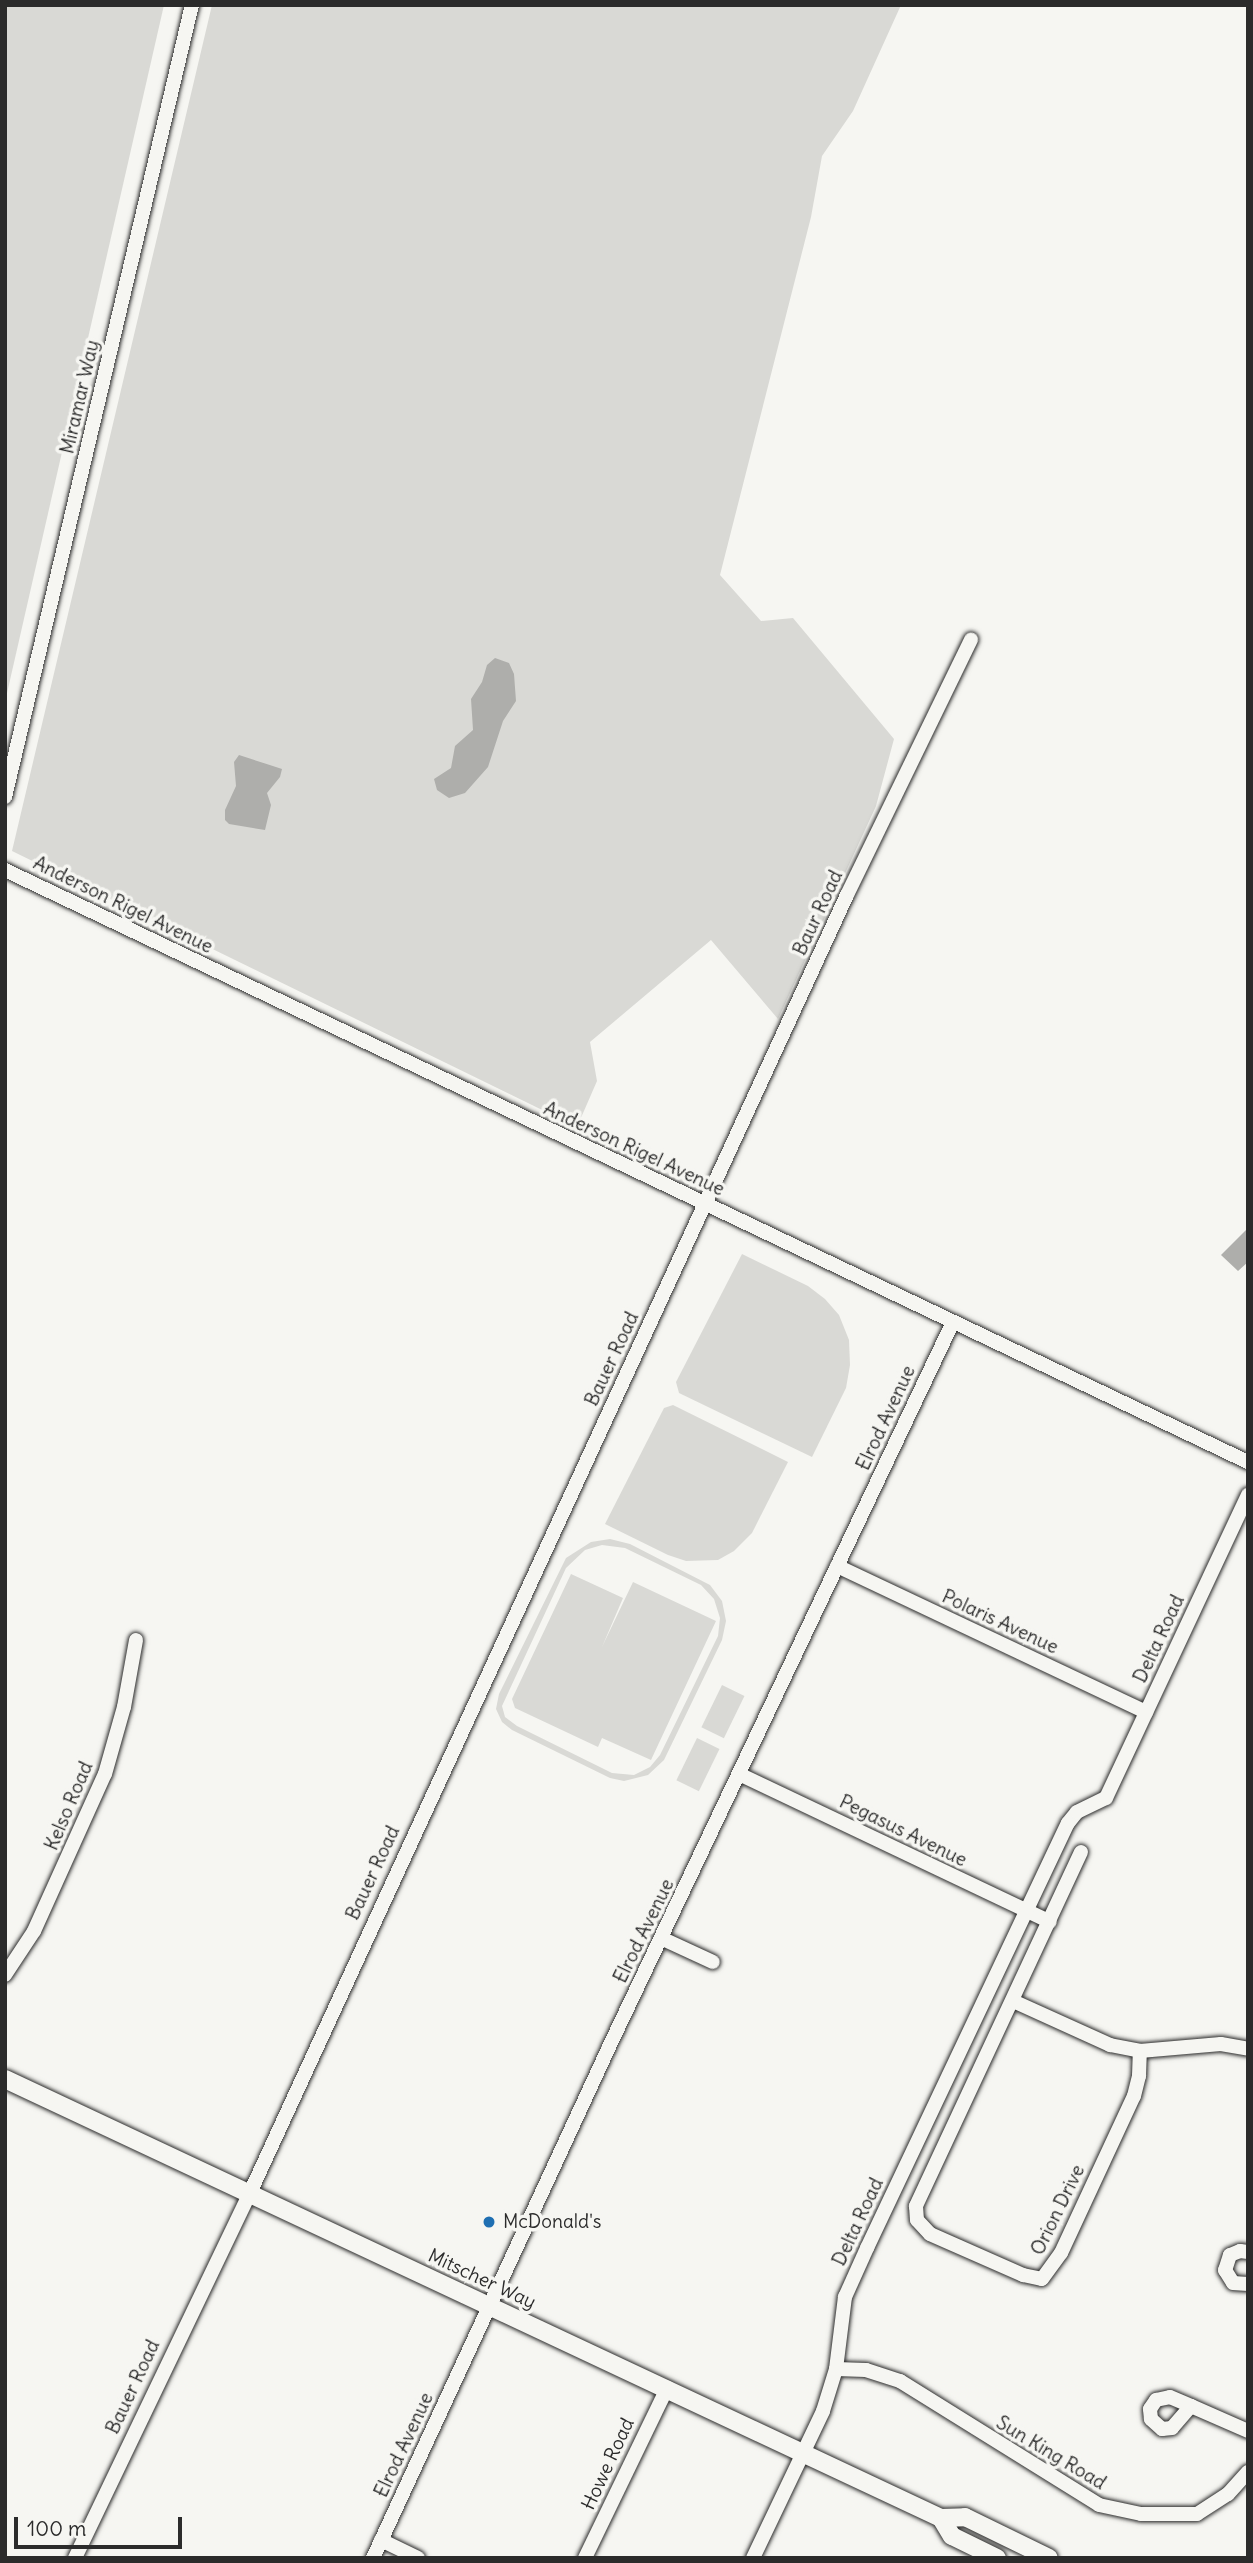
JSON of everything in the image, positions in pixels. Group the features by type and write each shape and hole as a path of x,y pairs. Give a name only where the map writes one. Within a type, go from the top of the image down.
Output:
{"main road":[{"name":"Mitscher Way","path":"5,2079 941,2518 965,2517 1049,2558"},
{"name":"Mitscher Way","path":"941,2518 952,2536 998,2558"}],"street":[{"name":"Miramar Way","path":"5,797 192,5"},
{"name":"Baur Road","path":"705,1204 846,895 971,640"},
{"name":"Anderson Rigel Avenue","path":"5,870 1248,1462"},
{"name":"Bauer Road","path":"75,2558 249,2194 705,1204"},
{"name":"Elrod Avenue","path":"373,2558 661,1938 953,1322"},
{"name":"Delta Road","path":"752,2558 823,2412 836,2369 845,2297 1068,1823 1077,1812 1106,1798 1248,1495"},
{"name":"Polaris Avenue","path":"837,1566 1146,1712"},
{"name":"Kelso Road","path":"5,1975 34,1931 105,1774 124,1707 136,1640"},
{"name":"Pegasus Avenue","path":"740,1774 1050,1922"},
{"path":"1081,1852 1013,2001 1110,2045 1140,2051 1221,2043 1248,2049"},
{"path":"661,1938 713,1962"},
{"name":"Orion Drive","path":"1013,2001 916,2206 917,2220 930,2234 1023,2275 1042,2279 1061,2253 1134,2096 1139,2076 1140,2051"},
{"path":"1248,2252 1240,2251 1230,2255 1225,2270 1233,2283 1248,2284"},
{"name":"Sun King Road","path":"836,2369 866,2370 900,2381 1099,2505 1141,2514 1197,2514 1228,2494 1248,2472"},
{"name":"Howe Road","path":"586,2558 667,2388"},
{"path":"1191,2406 1248,2431"},
{"path":"381,2540 418,2558"}],"shaded area":[{"path":"5,5 164,5 5,702"},
{"path":"212,5 901,5 853,111 822,156 811,217 720,575 761,621 793,618 894,739 876,806 778,1019 711,940 590,1042 597,1081 577,1127 12,851"},
{"path":"495,658 509,663 514,674 516,701 503,721 488,767 465,793 449,798 437,790 434,779 451,768 455,746 473,730 471,699 482,682 487,665"},
{"path":"239,755 282,769 280,777 267,793 271,805 265,830 229,824 225,820 225,810 236,786 234,762"},
{"path":"1248,1228 1248,1262 1238,1271 1221,1255"},
{"path":"742,1254 808,1286 825,1299 839,1315 849,1340 850,1365 846,1388 812,1457 679,1393 676,1382"},
{"path":"673,1405 788,1462 752,1533 734,1551 718,1560 686,1561 605,1524 664,1408"},
{"path":"610,1539 630,1544 710,1585 722,1601 726,1621 722,1640 664,1760 648,1775 624,1781 610,1778 512,1730 502,1722 496,1709 499,1694 566,1558 591,1542","holes":["602,1545 625,1548 701,1585 714,1599 720,1618 718,1636 660,1755 650,1767 634,1775 612,1773 517,1726 505,1717 502,1706 566,1568 585,1550"]},
{"path":"571,1574 623,1598 602,1647 633,1582 716,1621 651,1760 602,1738 598,1747 515,1708 512,1699"},
{"path":"722,1685 744,1696 724,1738 701,1727"},
{"path":"697,1738 719,1749 699,1791 676,1780"}],"place":[{"name":"McDonald's","path":"489,2222"}]}
